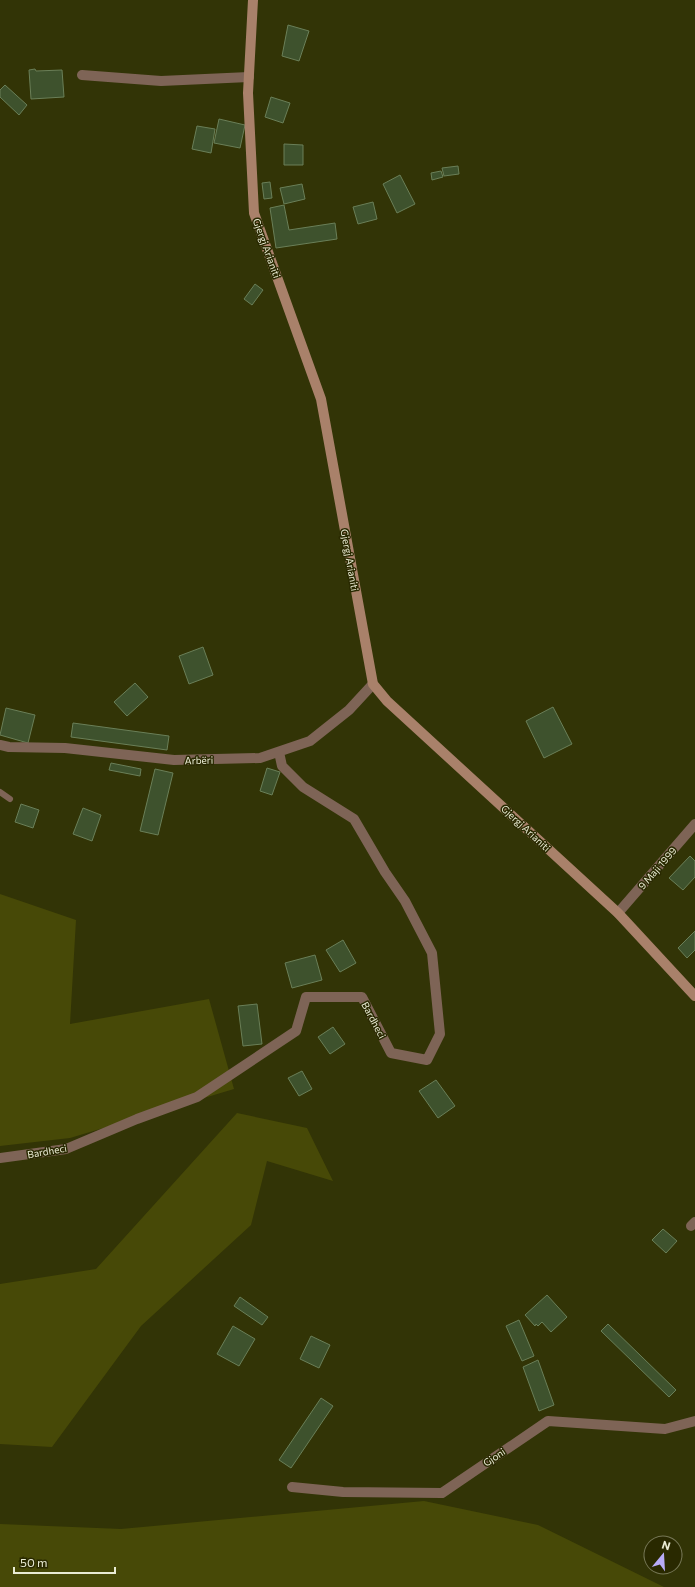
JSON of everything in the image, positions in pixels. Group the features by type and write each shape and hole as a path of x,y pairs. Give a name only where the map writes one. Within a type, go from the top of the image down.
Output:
{"main road":[{"name":"Gjergj Arianiti","path":"253,0 248,93 254,213 321,399 373,684 387,701 618,913 695,996"}],"street":[{"path":"82,75 161,80 249,77"},
{"name":"Arbëri","path":"0,745 9,747 65,748 174,760 260,758 310,741 350,710 373,684"},
{"name":"Bardheci","path":"0,1158 66,1149 137,1119 197,1097 296,1031 306,997 362,997 391,1053 427,1060 440,1034 432,954 405,901 385,872 354,819 303,787 282,766 279,752"},
{"name":"9 Maji 1999","path":"618,913 695,824"},
{"name":"Gjoni","path":"292,1487 343,1492 442,1493 548,1421 665,1428 695,1421"}],"lane":[{"path":"0,792 10,799"}],"shaded area":[{"path":"0,894 76,920 70,1024 209,999 234,1089 70,1138 0,1146"},
{"path":"237,1113 307,1128 333,1181 267,1161 251,1225 141,1326 52,1447 0,1444 0,1284 96,1269"},
{"path":"424,1501 538,1525 664,1587 0,1587 0,1524 121,1529"}],"building":[{"path":"288,25 309,31 299,61 282,56"},
{"path":"35,69 36,71 62,70 64,97 31,99 29,70"},
{"path":"5,85 27,105 19,115 0,97 0,90"},
{"path":"271,97 290,103 283,123 265,117"},
{"path":"219,119 245,125 240,148 214,143"},
{"path":"197,126 215,129 211,153 192,149"},
{"path":"284,144 303,145 303,165 284,165"},
{"path":"458,166 459,174 444,176 442,168"},
{"path":"441,171 443,177 432,180 431,173"},
{"path":"400,175 415,204 397,213 383,184"},
{"path":"270,182 272,198 264,199 262,183"},
{"path":"302,184 305,199 284,204 280,188"},
{"path":"373,202 377,219 358,224 353,207"},
{"path":"284,205 289,230 335,223 337,239 276,248 270,208"},
{"path":"255,284 263,290 252,305 244,299"},
{"path":"203,647 213,675 189,684 179,656"},
{"path":"135,683 148,697 127,716 114,702"},
{"path":"553,707 572,744 544,758 526,721"},
{"path":"6,708 35,715 28,743 0,735"},
{"path":"73,723 169,736 167,750 71,737"},
{"path":"111,763 141,769 140,776 109,770"},
{"path":"267,768 280,772 272,795 260,791"},
{"path":"155,769 173,773 158,835 140,831"},
{"path":"21,804 39,810 33,828 15,822"},
{"path":"83,808 101,815 92,841 73,834"},
{"path":"690,856 695,861 695,877 683,890 669,878"},
{"path":"695,931 695,950 687,958 678,948"},
{"path":"343,940 356,963 340,972 326,950"},
{"path":"315,955 322,980 292,988 285,963"},
{"path":"257,1004 262,1044 243,1046 238,1006"},
{"path":"333,1027 345,1044 330,1054 318,1037"},
{"path":"302,1071 312,1089 299,1096 288,1078"},
{"path":"436,1080 455,1106 438,1118 419,1091"},
{"path":"663,1229 677,1241 666,1253 652,1240"},
{"path":"547,1295 567,1317 551,1332 542,1322 538,1326 536,1324 535,1326 525,1315"},
{"path":"240,1297 268,1317 262,1325 234,1306"},
{"path":"519,1320 534,1356 522,1361 506,1326"},
{"path":"608,1324 676,1390 669,1397 601,1331"},
{"path":"233,1326 255,1339 239,1366 217,1354"},
{"path":"311,1336 330,1345 319,1368 300,1359"},
{"path":"538,1360 554,1405 539,1411 523,1367"},
{"path":"321,1398 333,1406 291,1468 279,1460"}]}
